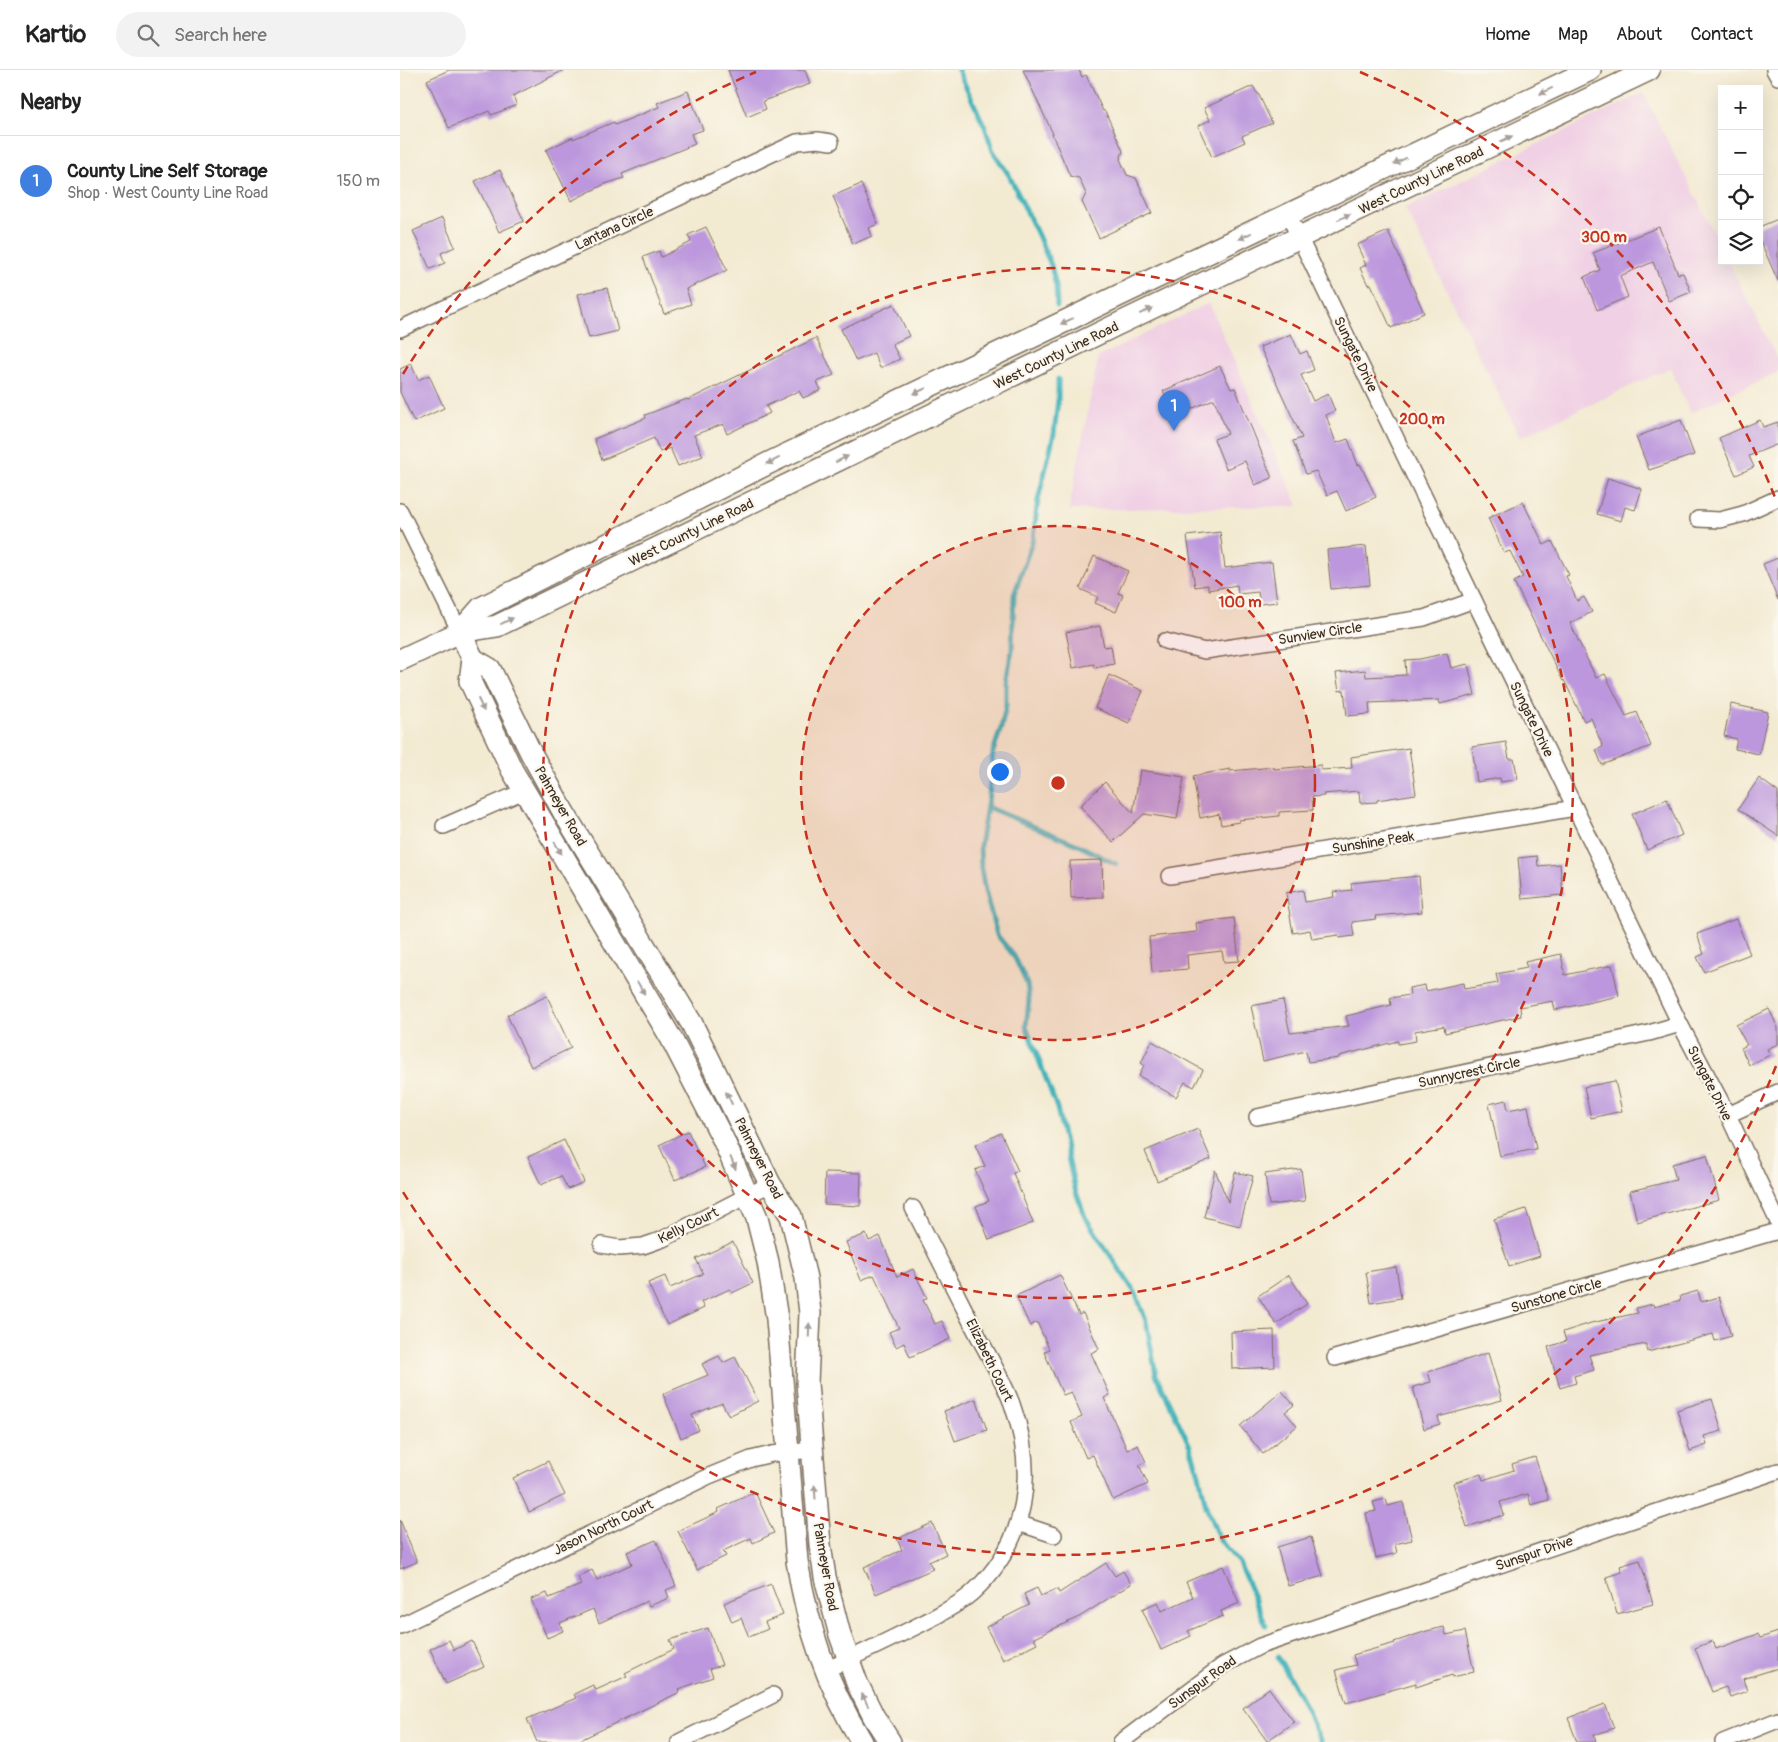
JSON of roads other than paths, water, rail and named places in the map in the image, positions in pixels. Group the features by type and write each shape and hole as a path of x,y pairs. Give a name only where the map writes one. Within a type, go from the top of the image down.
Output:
{"main road":[{"name":"West County Line Road","path":"460,632 482,608 771,462 1590,70"},
{"name":"West County Line Road","path":"400,660 460,632 497,626 1114,326 1649,70"},
{"path":"1103,304 1114,326"},
{"name":"Pahmeyer Road","path":"460,632 473,659 470,681 524,791 671,1038 707,1107 757,1218 773,1288 789,1452 797,1561 802,1593 816,1645 826,1670 837,1696 862,1742"},
{"name":"Pahmeyer Road","path":"473,659 490,669 531,753 564,813 692,1024 770,1184 791,1216 806,1278 810,1313 807,1383 820,1545 825,1577 840,1635 857,1683 874,1717 890,1742"}],"street":[{"path":"1774,70 1778,77"},
{"name":"Lantana Circle","path":"400,329 797,142 818,140 831,142"},
{"name":"Sungate Drive","path":"1288,214 1680,1024 1728,1115 1778,1222"},
{"path":"1698,519 1720,520 1743,514 1778,498"},
{"name":"Pahmeyer Road","path":"400,510 460,632"},
{"name":"Sunview Circle","path":"1165,641 1204,651 1424,618 1474,600"},
{"path":"444,826 524,791"},
{"name":"Sunshine Peak","path":"1170,876 1575,808"},
{"name":"Sunnycrest Circle","path":"1257,1117 1649,1034 1680,1024"},
{"path":"1728,1115 1778,1092"},
{"name":"Kelly Court","path":"602,1245 619,1248 643,1246 663,1239 770,1184"},
{"name":"Elizabeth Court","path":"826,1670 951,1608 972,1592 992,1572 1004,1556 1018,1523 1024,1502 1025,1481 1021,1440 1011,1403 913,1208"},
{"name":"Sunstone Circle","path":"1335,1358 1778,1231"},
{"name":"Jason North Court","path":"400,1626 709,1476 752,1459 812,1450"},
{"name":"Sunspur Drive","path":"1290,1635 1778,1471"},
{"path":"1018,1523 1054,1536"},
{"name":"Sunspur Road","path":"1121,1742 1222,1666 1260,1646 1290,1635"},
{"path":"679,1742 773,1696"},
{"path":"1724,1742 1778,1720"}],"waterway":[{"path":"958,70 985,127 993,151 1009,175 1051,265 1056,286 1057,306"},
{"path":"1058,379 1054,434 1038,500 1033,539 1014,595 1012,650 1006,682 1006,706 993,752 989,795 980,846 981,869 997,935 1014,956 1027,984 1029,1000 1026,1026 1057,1108 1075,1189 1085,1217 1136,1294 1146,1321 1156,1375 1190,1446 1206,1506 1219,1539 1239,1563 1266,1625"},
{"path":"987,807 1078,845 1116,864"},
{"path":"1278,1657 1304,1704 1321,1742"}],"place":[{"name":"County Line Self Storage","path":"1174,431"}]}
